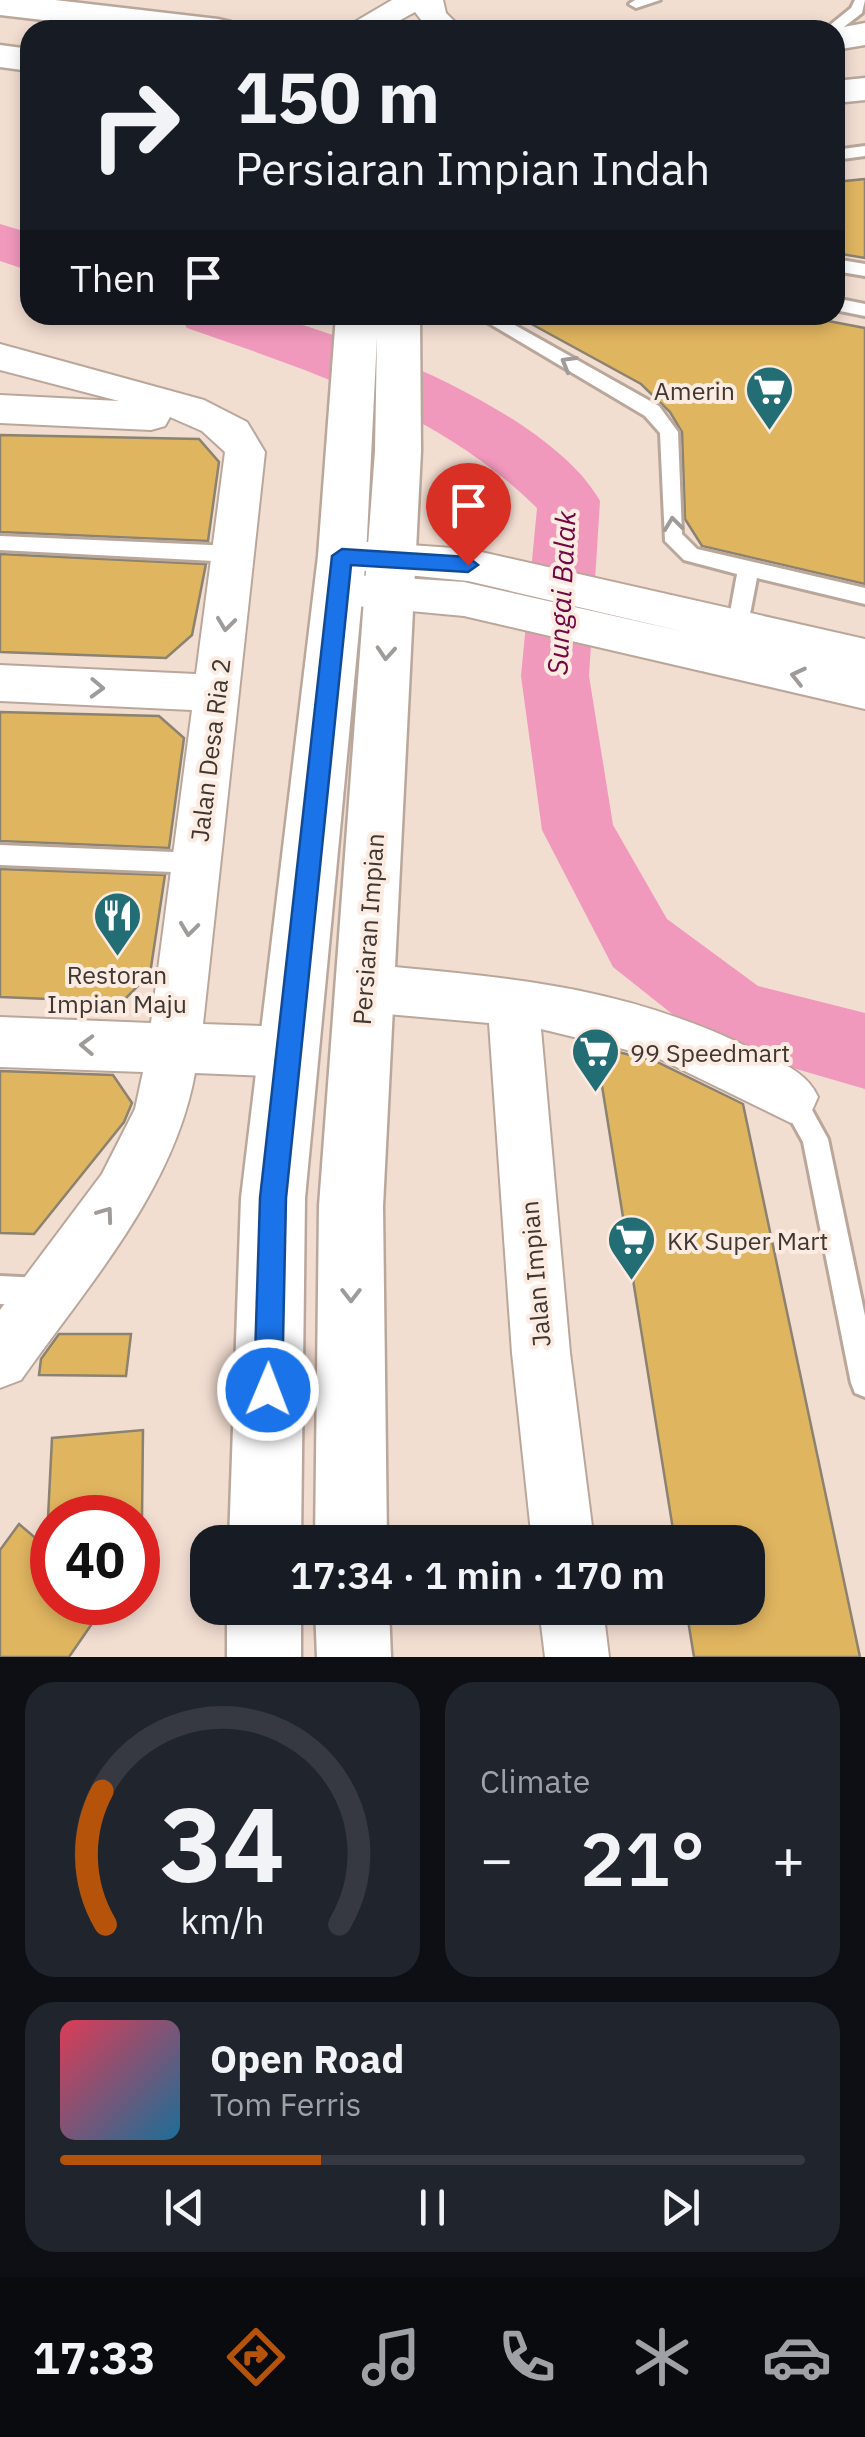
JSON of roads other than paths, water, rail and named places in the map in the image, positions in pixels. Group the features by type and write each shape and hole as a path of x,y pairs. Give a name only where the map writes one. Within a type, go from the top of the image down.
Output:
{"main road":[{"path":"0,4 134,20"},
{"path":"0,26 20,51"},
{"name":"Persiaran Impian","path":"351,1525 352,1206 366,957 366,574 375,450 378,325"},
{"name":"Persiaran Impian","path":"264,1525 273,1198 290,1052 366,574"},
{"path":"352,1206 341,1138 327,1104 290,1052 366,957"},
{"path":"264,1625 264,1657"},
{"path":"353,1625 354,1657"}],"street":[{"path":"379,20 398,12 410,0"},
{"path":"0,357 64,370 206,418"},
{"path":"0,410 206,418"},
{"name":"Jalan Desa Ria 2","path":"0,1359 24,1291 121,1193 161,1114 174,1048 245,452 233,432 206,418"},
{"path":"366,574 466,582 734,644 865,657"},
{"path":"734,644 865,691"},
{"path":"0,684 217,693"},
{"path":"366,957 514,1004 625,1022 734,1066 790,1097"},
{"name":"Jalan Impian","path":"514,1004 541,1353 561,1525"},
{"path":"0,1042 290,1052"},
{"path":"573,1625 577,1657"}],"lane":[{"path":"636,4 653,0"},
{"path":"844,20 862,0"},
{"path":"501,325 658,417 669,432 672,536 691,555 865,596"},
{"path":"0,543 234,554"},
{"path":"734,644 748,570"},
{"path":"0,855 196,863"},
{"path":"790,1097 815,1139 865,1383"}],"waterway":[{"name":"Sungai Balak","path":"0,241 20,249"},
{"name":"Sungai Balak","path":"236,325 353,366 447,409 491,435 569,501 555,676 578,830 640,943 738,1018 865,1051"}],"place":[{"name":"Amerin","path":"770,432"},
{"name":"Restoran Impian Maju","path":"117,958"},
{"name":"99 Speedmart","path":"595,1094"},
{"name":"KK Super Mart","path":"632,1282"}]}
